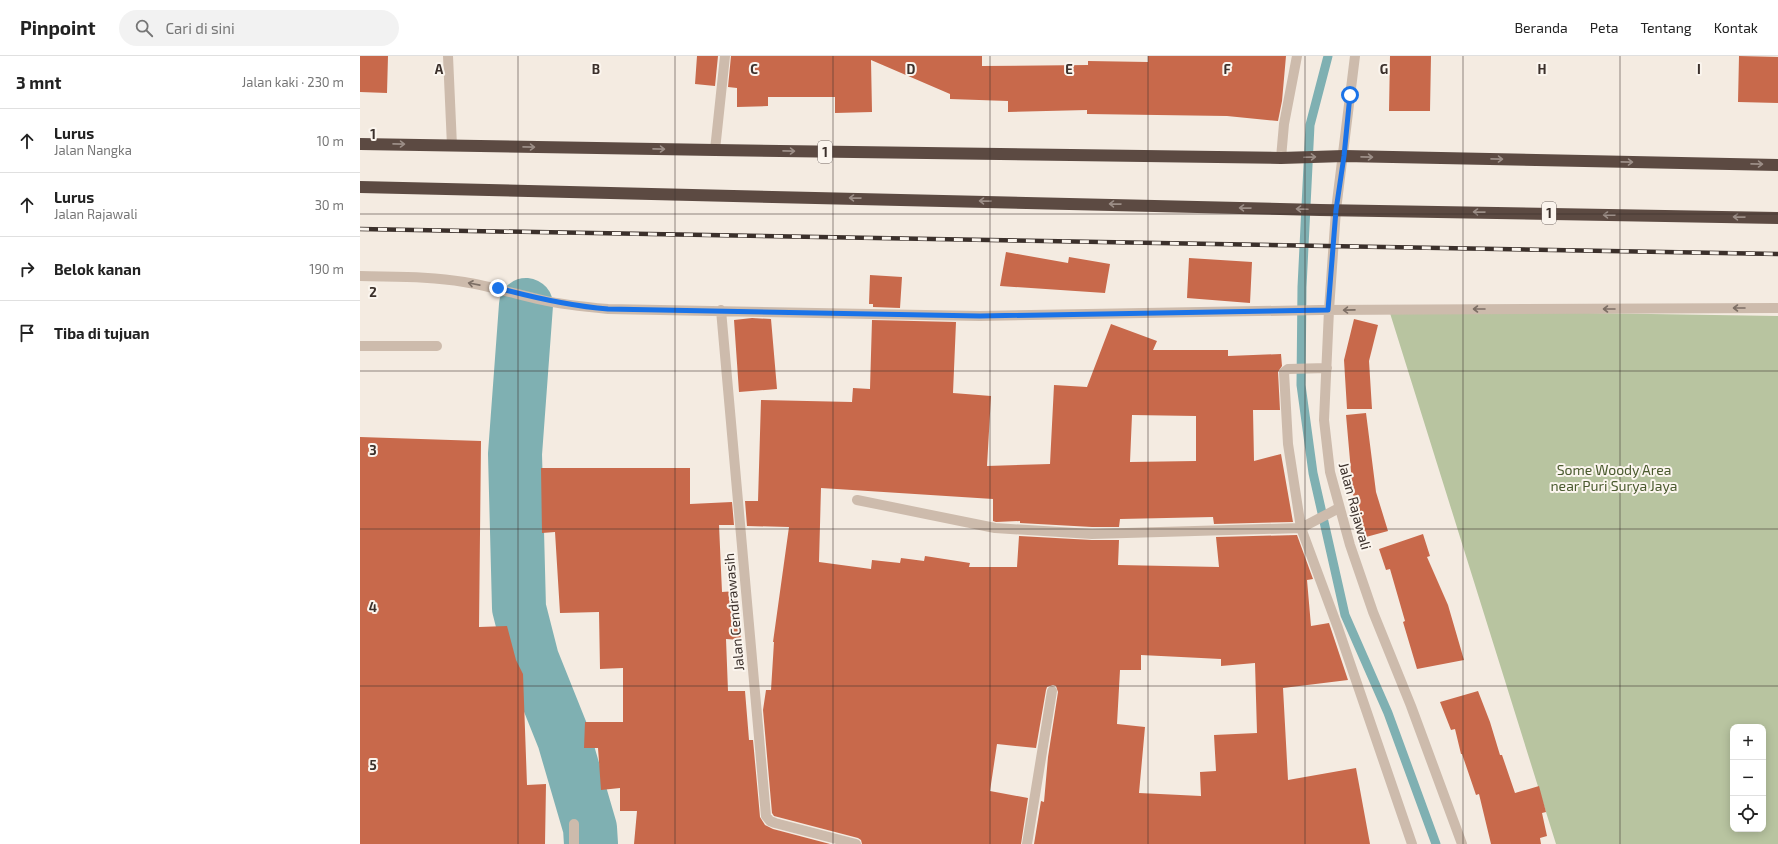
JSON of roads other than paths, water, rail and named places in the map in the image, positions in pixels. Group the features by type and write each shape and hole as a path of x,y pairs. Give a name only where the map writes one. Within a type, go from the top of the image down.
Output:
{"highway":[{"name":"1","path":"360,144 1286,158 1344,156 1778,165"},
{"name":"1","path":"360,187 1320,210 1778,218"}],"street":[{"path":"448,56 452,117 452,146"},
{"path":"715,150 725,56"},
{"path":"1286,158 1284,124 1297,56"},
{"name":"Jalan Rajawali","path":"1355,56 1324,310 1324,420 1330,472 1337,509 1373,612 1411,706 1462,844"},
{"path":"360,276 428,278 463,282 498,288 542,300 573,306 608,309 980,316 1286,312 1324,310 1778,308"},
{"name":"Jalan Cendrawasih","path":"721,310 766,816 770,821 776,823 856,844"},
{"path":"360,346 437,346"},
{"path":"1323,368 1288,369 1284,372 1288,444 1301,528 1338,628 1412,844"},
{"path":"858,500 1002,528 1092,534 1301,528 1337,509"},
{"path":"1027,844 1052,691"},
{"path":"574,824 574,844"}],"waterway":[{"path":"1328,56 1310,125 1302,287 1301,385 1313,473 1345,615 1388,713 1436,844"},
{"path":"526,305 515,454 519,608 532,659 564,739 590,828 591,844"}],"railway":[{"path":"360,229 1778,254"}],"park label":[{"name":"Some Woody Area near Puri Surya Jaya","path":"1614,478"}]}
